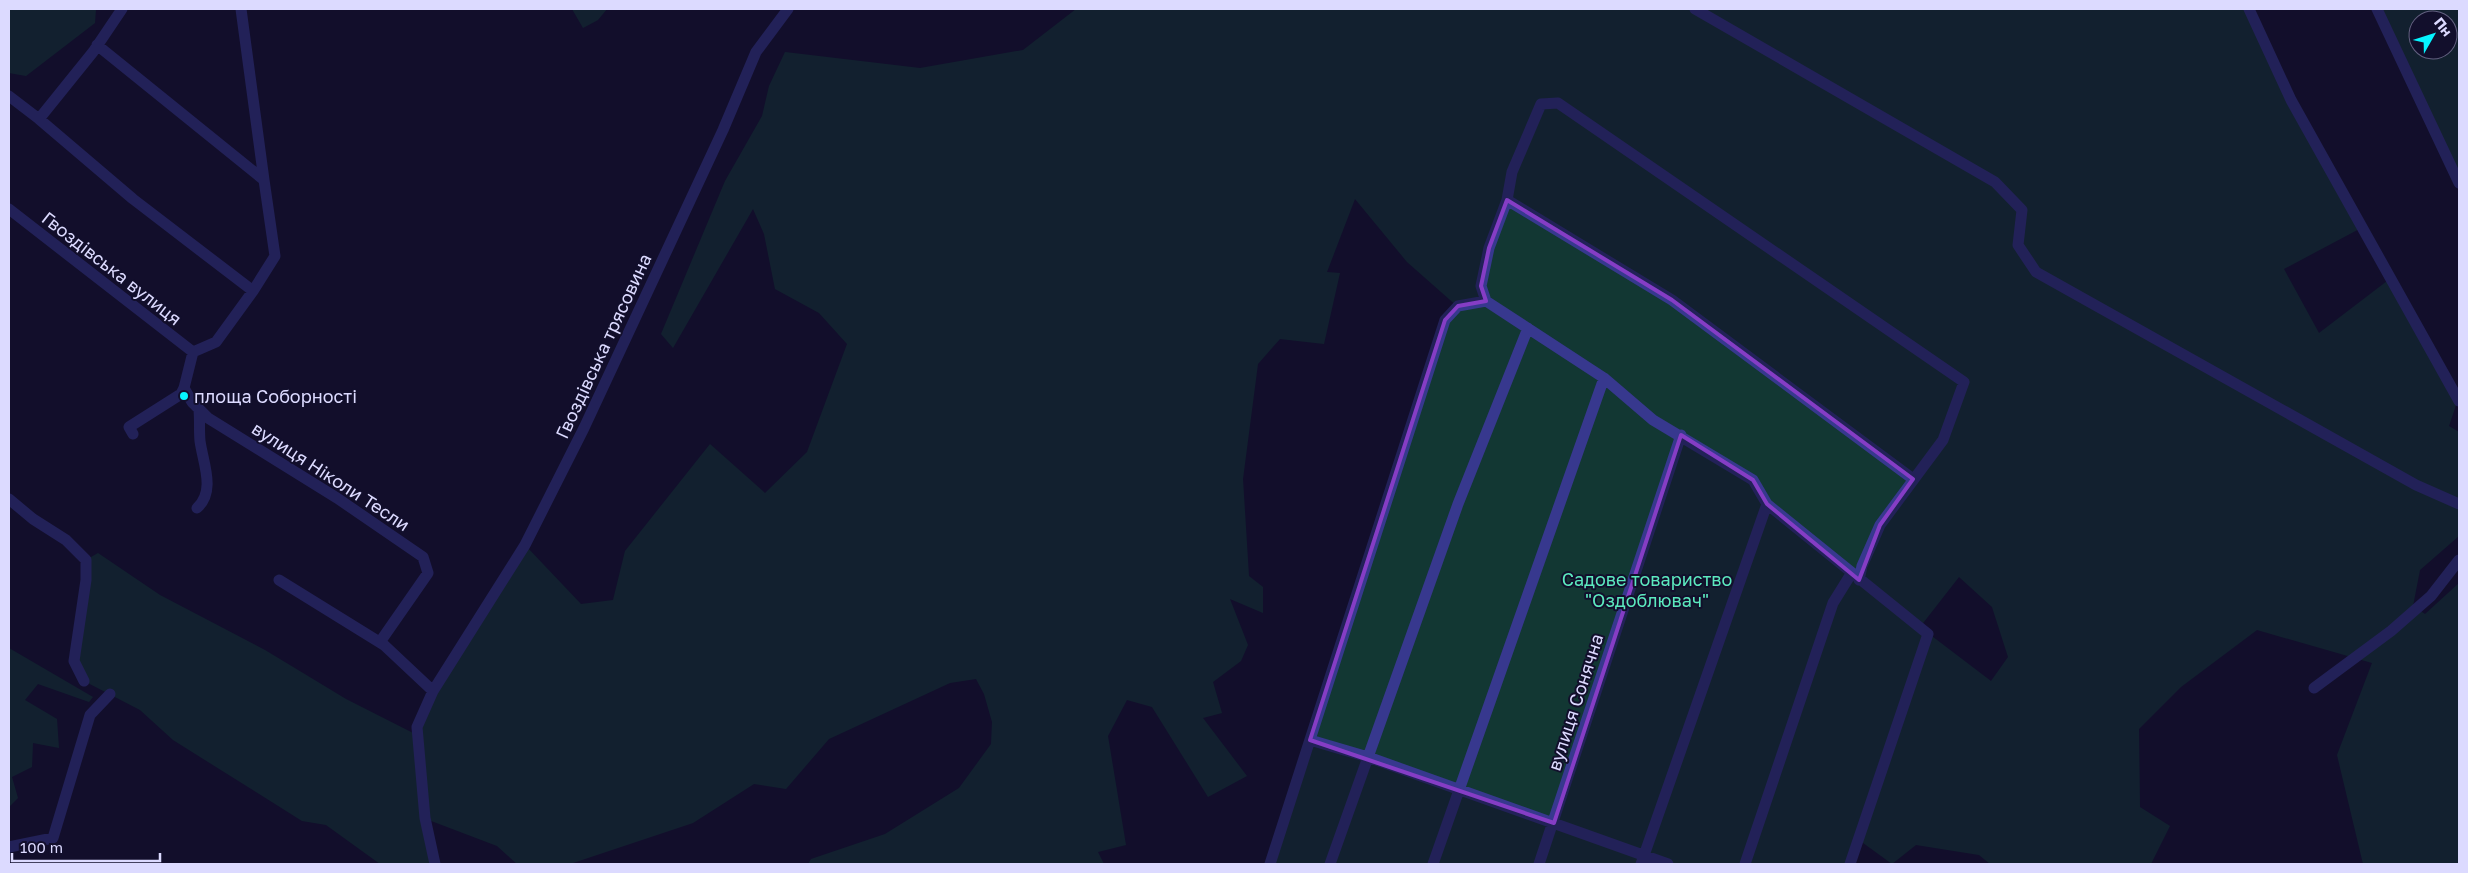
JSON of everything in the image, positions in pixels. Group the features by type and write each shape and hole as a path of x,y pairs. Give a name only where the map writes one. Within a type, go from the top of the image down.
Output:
{"street":[{"path":"39,119 97,45 122,9"},
{"path":"131,430 181,394 194,351 216,342 253,291 275,256 240,9"},
{"name":"Гвоздівська трясовина","path":"435,864 425,818 417,727 433,691 525,545 584,428 719,139 756,52 788,9"},
{"path":"1695,9 1995,182 2022,210 2018,245 2036,272 2416,486 2459,504"},
{"path":"2249,9 2291,100 2459,401"},
{"path":"2377,9 2459,184"},
{"path":"97,45 264,180"},
{"path":"9,96 133,199 253,291"},
{"path":"1745,864 1833,603 1855,577 1862,566 1880,525 1943,440 1964,382 1558,103 1541,104 1512,172 1508,200 1487,258 1481,286 1486,301 1604,378 1653,420 1681,435 1753,480 1767,504 1855,577 1928,634 1850,864"},
{"path":"1508,200 1672,300 1914,479"},
{"name":"Гвоздівська вулиця","path":"9,209 194,351"},
{"path":"1270,864 1445,320 1458,306 1486,301"},
{"path":"1330,864 1458,504 1528,328"},
{"path":"1433,864 1604,378"},
{"name":"вулиця Ніколи Тесли","path":"184,388 199,410 208,418 337,498 424,557 428,573 380,642"},
{"path":"197,508 204,502 207,490 199,431 199,410"},
{"name":"вулиця Сонячна","path":"1539,864 1681,435"},
{"path":"9,499 33,519 66,540 86,560 86,580 74,661 84,681"},
{"path":"1642,860 1767,504"},
{"path":"2314,688 2392,631 2431,596 2459,560"},
{"path":"280,580 380,642 433,691"},
{"path":"9,847 53,838 90,715 110,694"},
{"path":"1310,740 1368,757 1554,823 1642,860 1668,864"}],"highlighted area":[{"path":"1507,200 1672,300 1913,479 1880,525 1859,580 1767,504 1753,480 1681,435 1554,823 1310,740 1445,320 1458,306 1486,301 1481,286 1489,248"}],"green space":[{"path":"9,9 96,9 95,23 26,76 9,73"},
{"path":"572,9 607,9 598,20 583,28"},
{"name":"Садове товариство \"Оздоблювач\"","path":"1076,9 2249,9 2363,227 2284,269 2319,333 2391,278 2458,399 2449,426 2459,432 2459,536 2420,570 2413,606 2425,614 2459,583 2459,864 2363,864 2337,755 2372,663 2257,630 2181,687 2139,729 2140,807 2170,826 2151,864 1990,864 1979,855 1916,845 1892,864 1859,840 1850,864 1270,864 1445,320 1458,307 1407,262 1355,199 1327,272 1340,273 1324,344 1280,339 1258,364 1243,479 1249,576 1263,587 1263,613 1230,599 1248,645 1241,661 1213,682 1222,713 1203,718 1247,776 1208,797 1152,707 1127,700 1108,736 1126,845 1098,852 1104,864 808,864 811,859 885,834 959,788 991,744 992,722 984,694 976,679 950,683 829,739 786,789 754,784 693,823 570,864 517,864 497,846 426,819 435,864 380,864 326,825 302,821 173,740 140,710 84,681 74,661 86,560 98,553 160,595 265,650 346,699 417,735 417,727 525,545 581,604 613,600 625,551 710,444 765,493 807,452 847,344 819,313 775,289 764,234 753,209 673,348 661,334 725,181 762,116 769,86 785,52 920,68 1023,50","holes":["1959,577 1992,607 2008,657 1991,681 1920,627"]},
{"path":"2377,9 2459,9 2459,183"},
{"path":"9,648 93,697 89,702 38,684 25,700 57,719 59,748 33,743 32,767 12,777 18,798 9,807"}],"place":[{"name":"площа Соборності","path":"184,396"}]}
